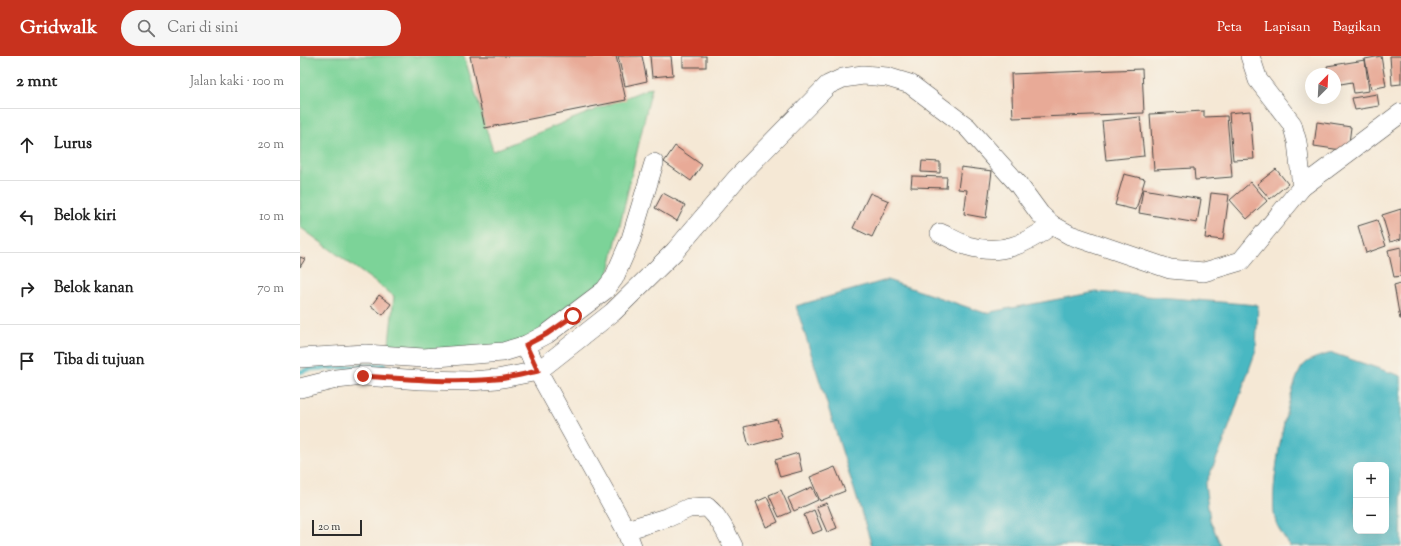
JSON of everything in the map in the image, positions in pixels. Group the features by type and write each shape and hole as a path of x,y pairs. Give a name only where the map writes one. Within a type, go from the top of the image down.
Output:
{"street":[{"path":"1250,56 1258,80 1278,108 1292,124 1297,142 1301,176"},
{"path":"300,388 336,379 363,376 421,380 470,381 497,379 536,369 613,312 675,251 741,174 828,85 843,78 863,75 886,77 910,84 967,127 1018,184 1040,214 1052,225 1070,235 1170,268 1204,272 1241,261 1301,176 1401,113"},
{"path":"300,358 365,354 423,358 503,352 526,346 573,316 605,290 614,278 631,239 654,163"},
{"path":"940,233 968,246 984,249 1003,248 1026,242 1052,225"},
{"path":"526,346 536,369 629,538 689,508 707,507 717,518 733,546"}],"green space":[{"path":"300,56 464,56 493,151 652,87 608,276 527,351 388,353 394,296 300,227"}],"water":[{"path":"887,280 985,313 1096,292 1258,305 1256,350 1223,444 1205,485 1210,520 1221,546 872,546 796,306"},
{"path":"1332,353 1401,376 1401,546 1290,546 1276,522 1274,488 1280,442 1290,397 1302,367 1312,359"}],"building":[{"path":"470,56 616,56 626,100 485,128"},
{"path":"618,56 642,56 647,81 625,86"},
{"path":"650,56 671,56 673,75 652,77"},
{"path":"683,56 706,56 706,67 683,67"},
{"path":"1381,56 1386,86 1371,89 1365,59"},
{"path":"1390,56 1401,56 1401,84 1392,85"},
{"path":"1365,60 1369,91 1354,93 1352,82 1341,84 1341,68 1328,68 1327,66"},
{"path":"1142,69 1144,113 1013,118 1011,74"},
{"path":"1377,94 1379,106 1355,110 1352,98"},
{"path":"1204,111 1204,117 1227,116 1232,177 1195,180 1194,168 1154,170 1150,114"},
{"path":"1250,111 1254,159 1233,160 1229,113"},
{"path":"1140,117 1144,156 1106,160 1102,121"},
{"path":"1317,122 1351,127 1348,151 1314,146"},
{"path":"675,146 702,165 691,181 664,162"},
{"path":"922,161 940,162 940,173 921,172"},
{"path":"961,167 992,171 986,218 964,214 967,190 958,189"},
{"path":"1276,169 1288,184 1270,199 1257,184"},
{"path":"1124,174 1145,179 1136,210 1115,205"},
{"path":"912,176 947,177 946,188 911,187"},
{"path":"1251,182 1267,201 1247,219 1230,200"},
{"path":"1143,189 1201,199 1197,223 1139,213"},
{"path":"663,193 685,205 677,221 655,208"},
{"path":"870,193 889,201 872,237 853,228"},
{"path":"1211,193 1229,195 1223,240 1205,238"},
{"path":"1401,209 1401,239 1390,242 1382,215"},
{"path":"1377,220 1386,246 1366,253 1358,226"},
{"path":"1401,247 1401,276 1394,277 1388,250"},
{"path":"300,257 305,259 300,267"},
{"path":"1401,283 1401,319 1400,319 1394,285"},
{"path":"379,295 391,304 383,315 371,306"},
{"path":"777,419 782,437 749,446 744,427"},
{"path":"798,453 802,471 780,477 775,460"},
{"path":"835,467 845,491 820,501 810,477"},
{"path":"812,487 818,500 794,511 788,498"},
{"path":"781,490 791,512 779,517 769,495"},
{"path":"767,497 778,522 766,527 756,502"},
{"path":"827,503 837,528 827,532 816,507"},
{"path":"814,510 822,530 812,534 804,515"}],"waterway":[{"path":"300,372 309,369 384,365"}],"route":[{"path":"363,376 421,380 470,381 497,379 538,371 526,345 547,334 573,316"}]}
